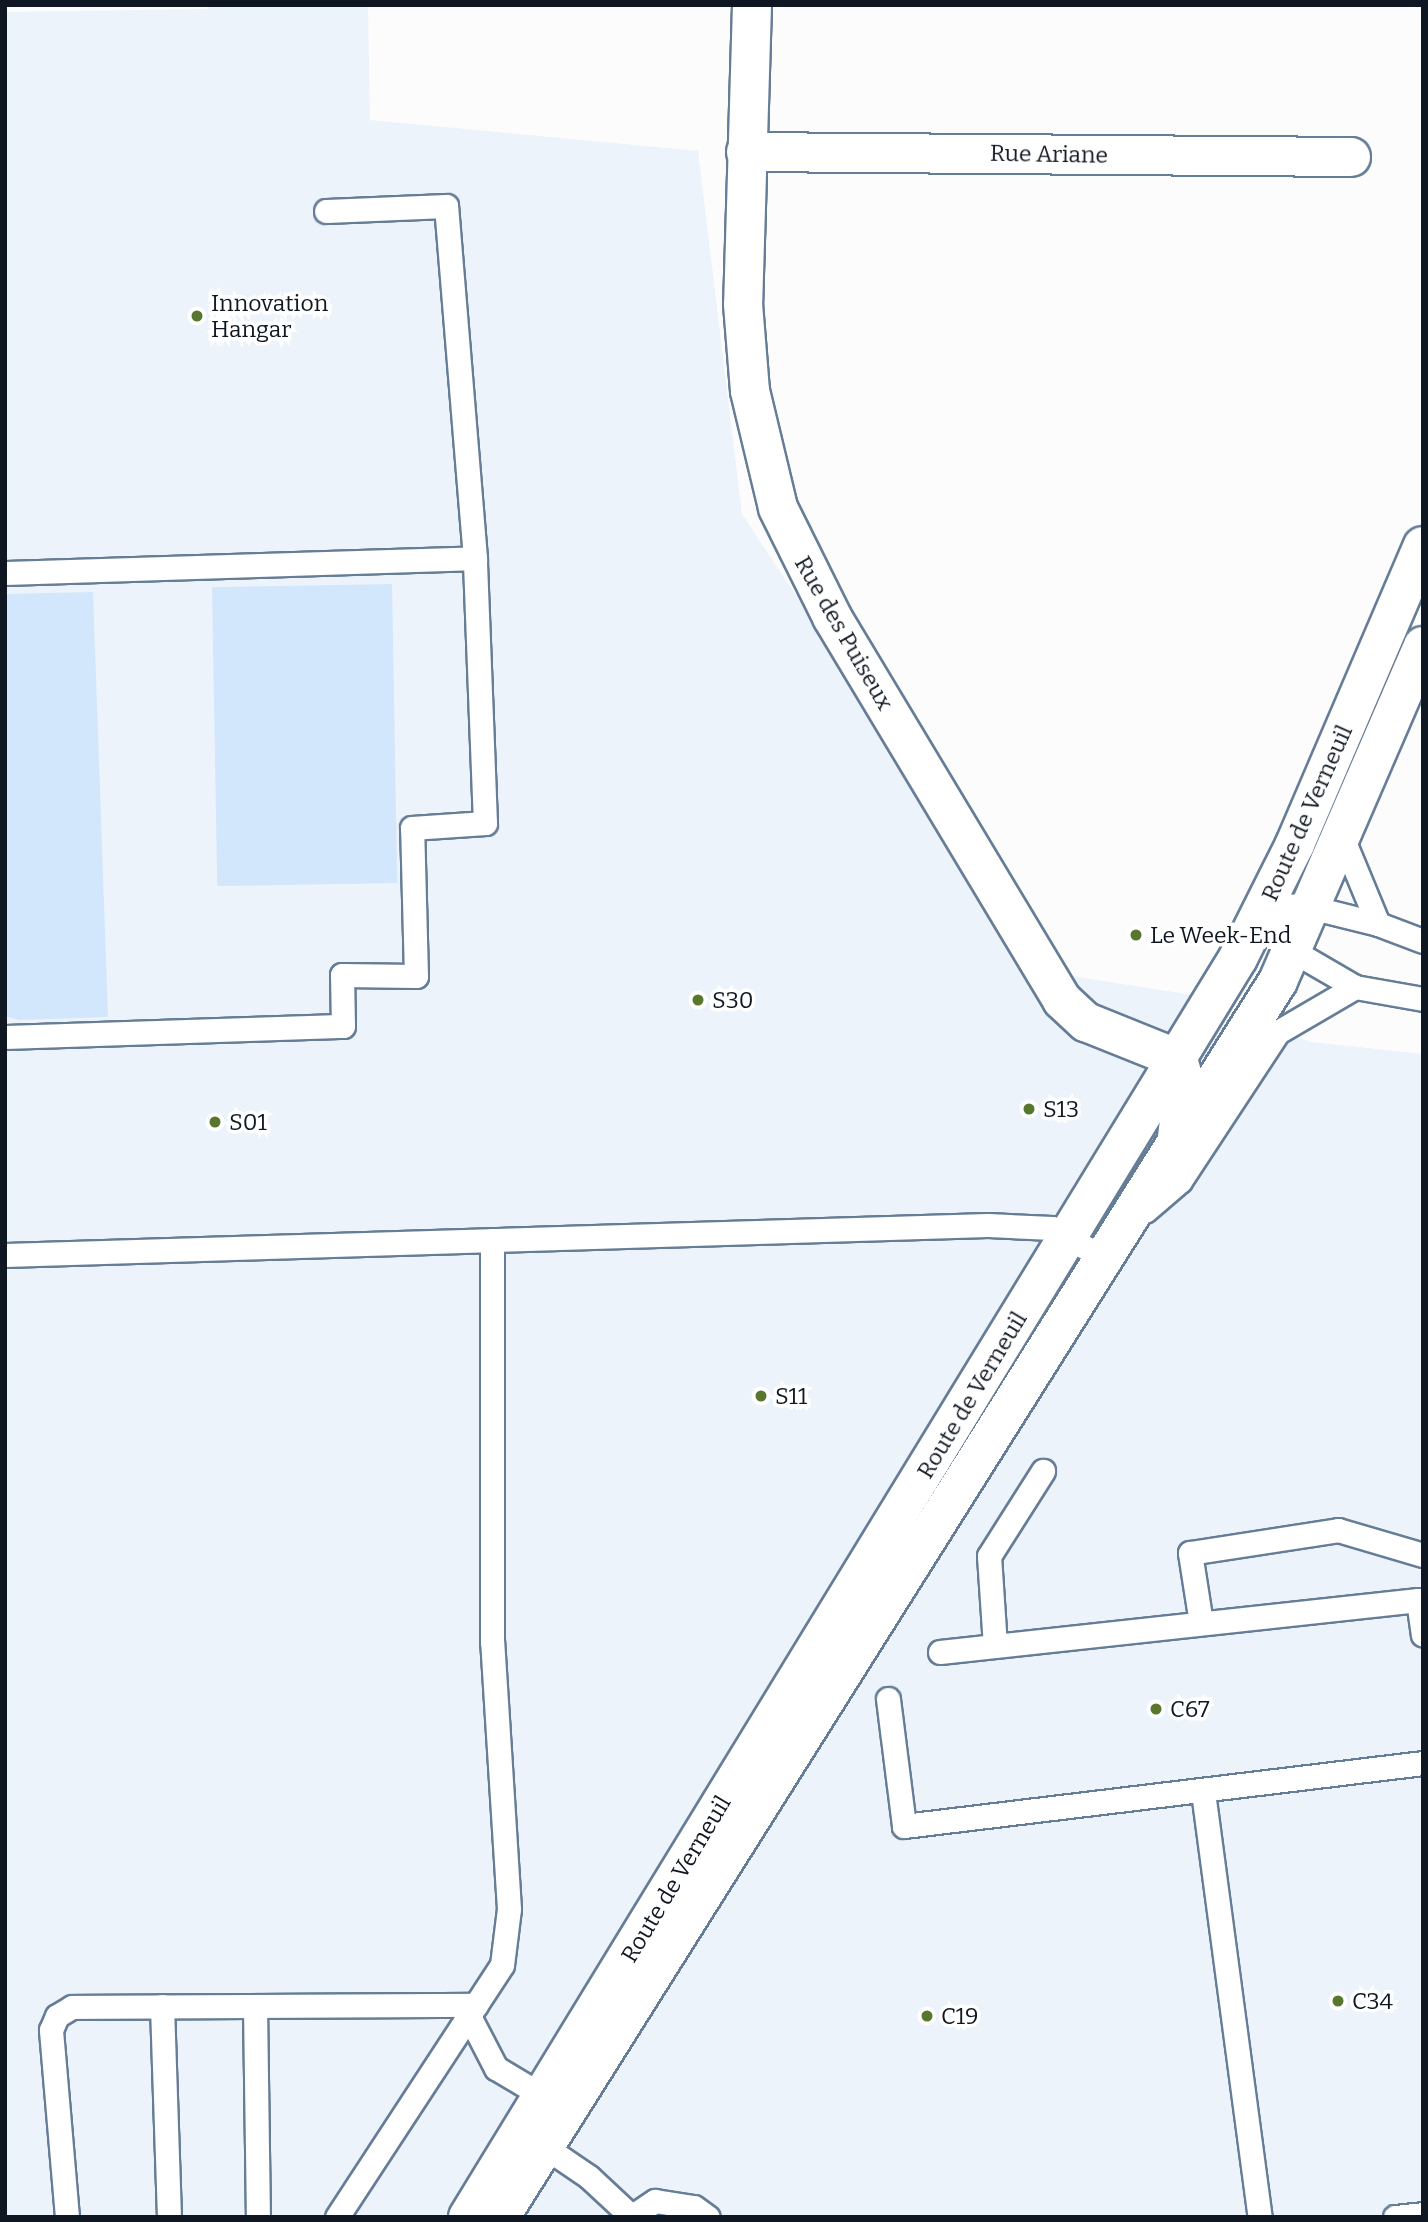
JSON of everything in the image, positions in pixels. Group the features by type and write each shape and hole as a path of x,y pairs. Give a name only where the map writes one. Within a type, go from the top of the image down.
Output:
{"main road":[{"name":"Rue des Puiseux","path":"752,5 743,304 750,391 778,508 802,562 1062,1000 1086,1022 1178,1059"},
{"name":"Rue Ariane","path":"746,152 1351,157"},
{"name":"Route de Verneuil","path":"468,2217 1266,911 1423,546"},
{"name":"Route de Verneuil","path":"500,2217 1114,1244 1293,951 1423,646"},
{"path":"1176,1145 1184,1080 1178,1059"}],"lane":[{"path":"5,1037 343,1026 342,975 416,976 412,828 485,823 475,558 446,206 326,211"},
{"path":"5,573 475,558"},
{"path":"1342,837 1378,924"},
{"path":"1423,941 1378,924 1294,905 1266,911 1277,933 1293,951 1355,987 1423,999"},
{"path":"5,1255 988,1225 1042,1226 1068,1238 1114,1244 1181,1181 1278,1032 1355,987"},
{"path":"337,2217 502,1965 509,1909 492,1642 492,1240"},
{"path":"995,1646 989,1556 1042,1471"},
{"path":"1201,1623 1190,1553 1338,1530 1423,1555"},
{"path":"940,1652 1418,1600 1423,1635"},
{"path":"888,1699 904,1826 1203,1792 1423,1763"},
{"path":"1203,1792 1260,2217"},
{"path":"162,2006 169,2217"},
{"path":"67,2217 51,2030 57,2016 72,2007 255,2006 472,2010"},
{"path":"255,2006 258,2217"},
{"path":"472,2010 496,2068 543,2096 545,2147 589,2177 631,2216 655,2201 694,2207 708,2217"},
{"path":"1395,2217 1423,2214"}],"shaded area":[{"path":"209,5 368,5 370,120 698,151 742,514 1046,972 1193,995 1311,1042 1423,1054 1423,2217 5,2217 5,12 208,9"},
{"path":"392,584 397,883 217,886 212,587"},
{"path":"93,592 108,1017 19,1020 5,1016 5,594"}],"place":[{"name":"Innovation Hangar","path":"197,316"},
{"name":"Le Week-End","path":"1136,935"},
{"name":"S30","path":"698,1000"},
{"name":"S13","path":"1029,1109"},
{"name":"S01","path":"215,1122"},
{"name":"S11","path":"761,1396"},
{"name":"C67","path":"1156,1709"},
{"name":"C34","path":"1338,2001"},
{"name":"C19","path":"927,2016"}]}
